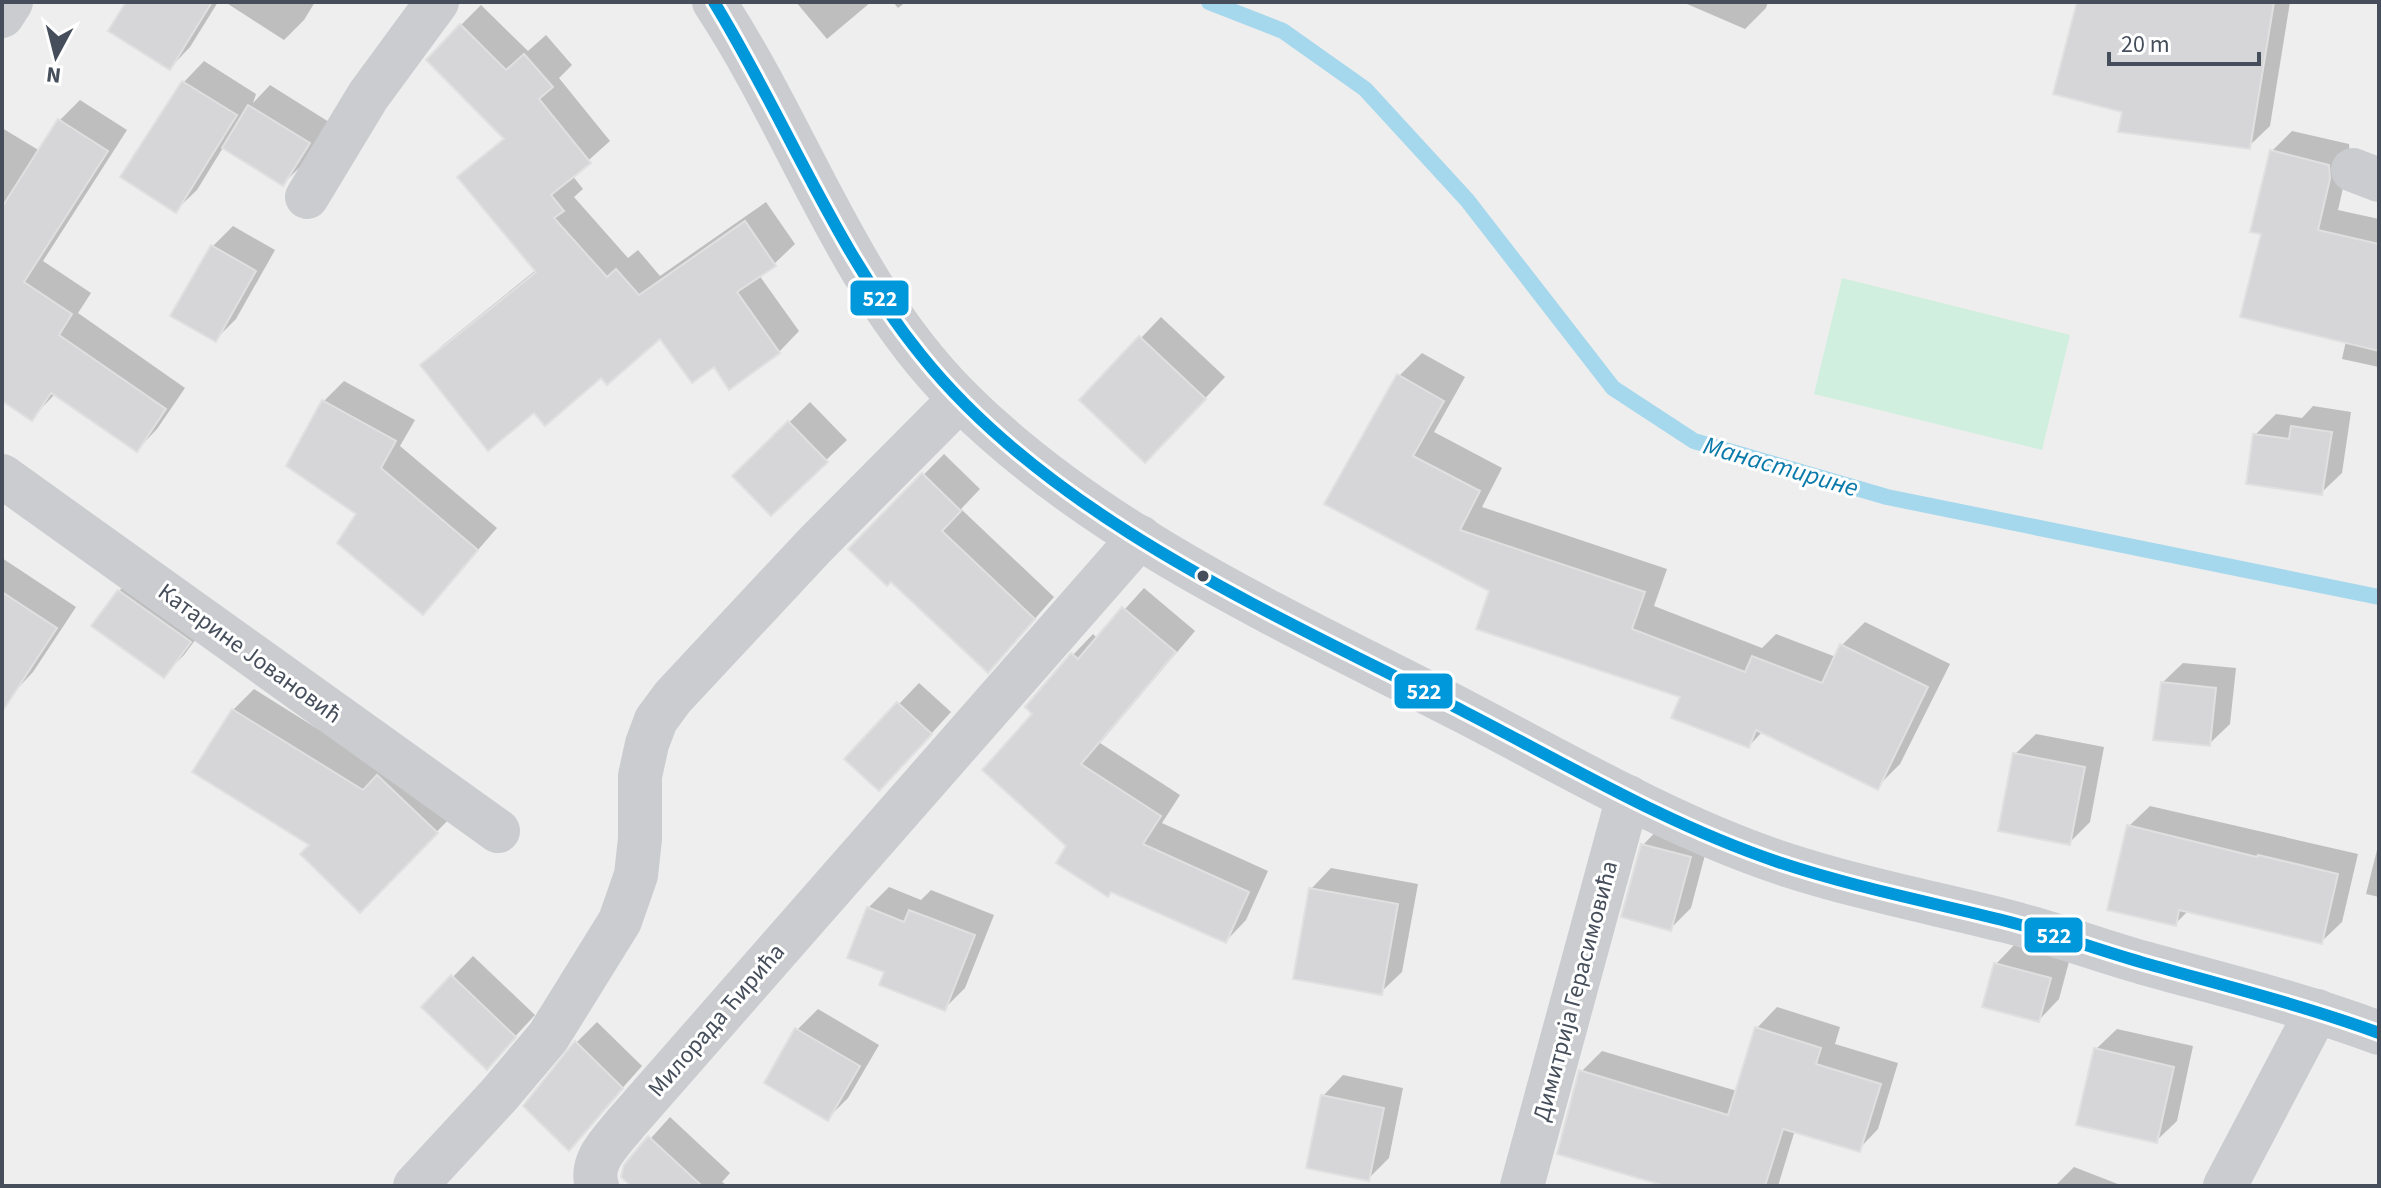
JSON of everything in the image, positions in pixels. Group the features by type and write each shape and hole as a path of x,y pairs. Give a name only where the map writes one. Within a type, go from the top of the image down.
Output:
{"street":[{"path":"2,16 11,2"},
{"path":"307,197 368,96 437,2"},
{"path":"714,2 794,144 838,232 890,318 960,399 1054,481 1140,537 1256,605 1628,797 1712,836 1839,880 2014,923 2317,1011 2379,1033"},
{"path":"415,1186 548,1037 620,921 636,875 640,839 640,776 656,720 673,697 815,545 960,399"},
{"name":"Катарине Јовановић","path":"2,476 498,831"},
{"name":"Милорада Ћирића","path":"597,1186 594,1173 596,1162 626,1123 1140,537"},
{"name":"Димитрија Герасимовића","path":"1522,1186 1628,797"},
{"path":"2225,1186 2317,1011"}],"green space":[{"path":"1842,278 2070,335 2042,450 1814,394"}],"building":[{"path":"126,2 212,2 170,70 108,31"},
{"path":"2077,2 2274,2 2250,149 2118,132 2122,112 2053,94"},
{"path":"460,24 506,70 524,54 553,87 539,99 591,163 551,195 564,211 554,218 607,277 616,269 639,295 745,221 776,266 737,292 780,353 729,390 714,367 692,383 660,339 607,385 601,378 545,426 534,413 488,451 420,365 536,272 457,177 504,139 426,60"},
{"path":"182,81 237,115 176,213 120,177"},
{"path":"248,105 310,143 283,186 222,148"},
{"path":"58,119 108,151 24,282 72,314 59,335 166,409 137,452 51,393 32,421 2,401 2,207"},
{"path":"2270,150 2329,165 2330,179 2318,230 2379,244 2379,351 2240,317 2261,234 2250,232"},
{"path":"211,245 256,271 216,342 170,316"},
{"path":"1139,336 1206,399 1145,463 1079,400"},
{"path":"1397,374 1444,401 1413,456 1480,491 1460,530 1645,592 1632,629 1745,672 1752,656 1822,683 1840,644 1928,687 1878,790 1756,730 1749,748 1671,718 1680,697 1476,629 1489,591 1324,504"},
{"path":"322,400 396,441 381,468 478,550 423,615 337,543 356,514 286,466"},
{"path":"788,421 828,462 771,516 732,476"},
{"path":"2291,426 2332,432 2322,495 2246,484 2253,434 2289,439"},
{"path":"922,473 961,511 942,531 1035,619 988,673 891,582 887,586 848,549"},
{"path":"118,590 191,642 164,678 91,626"},
{"path":"2,592 57,628 2,712"},
{"path":"1122,607 1176,652 1081,764 1161,816 1143,844 1249,892 1226,943 1111,892 1108,897 1056,863 1066,846 982,770 1032,714 1025,707 1071,653 1078,659"},
{"path":"2161,682 2216,688 2210,746 2153,740"},
{"path":"897,702 932,734 879,791 844,759"},
{"path":"232,709 363,790 377,775 438,833 360,913 300,854 309,845 192,772"},
{"path":"2013,753 2085,767 2070,845 1998,831"},
{"path":"2127,825 2338,874 2322,944 2179,910 2176,926 2107,910"},
{"path":"1641,844 1691,857 1671,931 1621,917"},
{"path":"1309,888 1398,904 1382,995 1293,979"},
{"path":"867,907 904,922 909,910 975,935 945,1011 879,985 884,972 847,958"},
{"path":"1994,963 2051,978 2039,1022 1982,1007"},
{"path":"451,975 516,1037 487,1070 421,1007"},
{"path":"1755,1027 1821,1048 1816,1064 1881,1084 1860,1152 1783,1129 1765,1186 1665,1186 1557,1154 1579,1070 1728,1115"},
{"path":"795,1028 860,1066 828,1121 764,1083"},
{"path":"575,1041 623,1088 569,1151 523,1106"},
{"path":"2094,1048 2174,1067 2157,1143 2076,1125"},
{"path":"1321,1095 1384,1108 1369,1181 1306,1168"},
{"path":"648,1136 702,1186 631,1186 621,1177 624,1165"}],"waterway":[{"name":"Манастирине","path":"1209,2 1283,31 1365,89 1467,200 1613,388 1694,441 1887,497 2379,597"}],"transit line":[{"name":"522","path":"714,2 836,227 890,314 921,355 975,414 1036,467 1103,516 1174,560 1247,601 1619,793 1737,847 1835,879 2024,926 2379,1033"}]}
